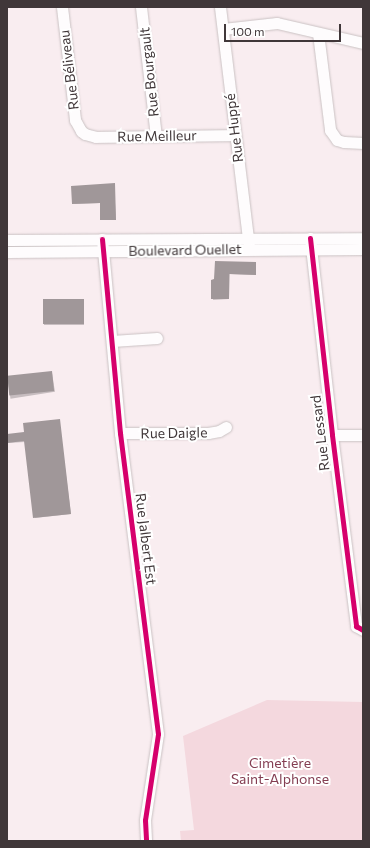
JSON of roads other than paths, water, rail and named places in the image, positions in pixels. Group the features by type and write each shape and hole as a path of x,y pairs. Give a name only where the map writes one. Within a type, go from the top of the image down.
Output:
{"street":[{"name":"Rue Béliveau","path":"62,7 75,120 81,131"},
{"name":"Rue Bourgault","path":"141,7 156,136"},
{"name":"Rue Huppé","path":"220,7 248,244"},
{"path":"223,29 277,23 363,44"},
{"path":"318,33 330,130 337,140 344,142 363,142"},
{"name":"Rue Meilleur","path":"81,131 90,136 96,137 235,135"},
{"name":"Boulevard Ouellet","path":"7,252 104,252 248,244 310,238 363,238"},
{"name":"Rue Lessard","path":"310,238 332,435 360,628"},
{"name":"Boulevard Ouellet","path":"7,240 102,239 248,244 312,250 363,249"},
{"name":"Rue Jalbert Est","path":"102,239 120,434 158,734 145,820 146,841"},
{"path":"112,341 157,338"},
{"name":"Rue Daigle","path":"120,434 208,432 219,431 226,427"},
{"path":"332,435 363,435"}],"park label":[{"name":"Cimetière Saint-Alphonse","path":"280,772"}]}
